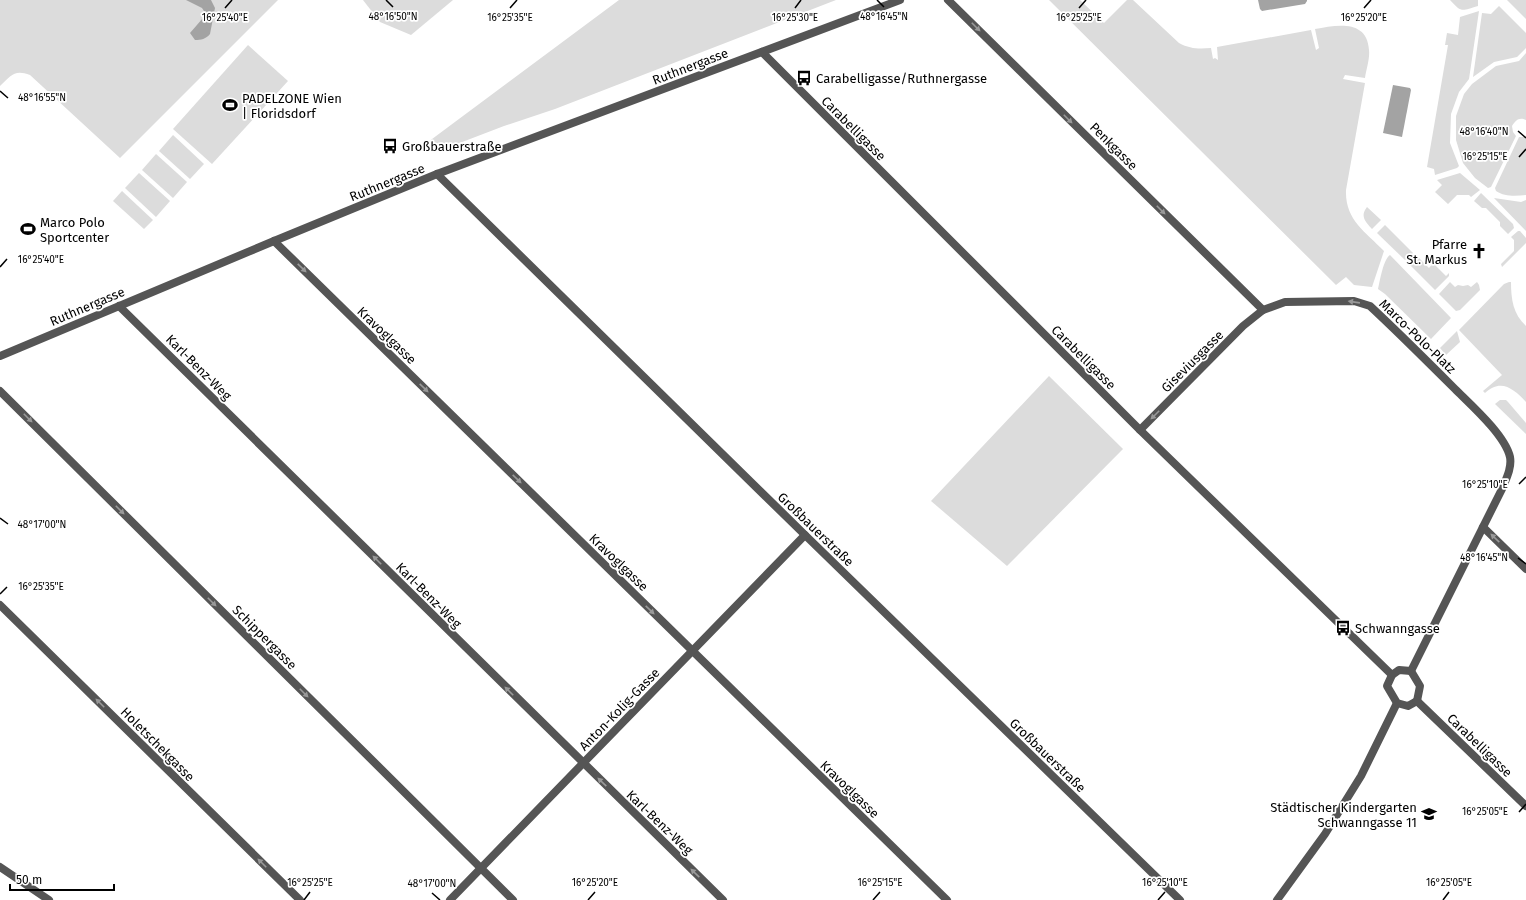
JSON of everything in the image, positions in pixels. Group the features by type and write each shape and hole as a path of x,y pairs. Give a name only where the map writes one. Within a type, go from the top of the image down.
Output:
{"street":[{"name":"Ruthnergasse","path":"0,356 437,174 900,0"},
{"name":"Penkgasse","path":"948,0 1263,310"},
{"name":"Carabelligasse","path":"762,52 1140,430 1392,675"},
{"name":"Großbauerstraße","path":"437,174 1180,900"},
{"name":"Kravoglgasse","path":"274,241 947,900"},
{"name":"Marco-Polo-Platz","path":"1263,310 1285,302 1354,302 1370,306 1476,410 1507,448 1510,458 1510,469 1484,527"},
{"name":"Karl-Benz-Weg","path":"120,306 583,764 723,900"},
{"name":"Giseviusgasse","path":"1140,430 1243,326 1263,310"},
{"name":"Schippergasse","path":"0,391 513,900"},
{"path":"1411,671 1484,527 1526,569"},
{"name":"Anton-Kolig-Gasse","path":"450,900 805,535"},
{"name":"Holetschekgasse","path":"0,604 300,900"},
{"path":"1399,670 1411,671 1420,686 1417,700 1408,706 1397,703 1388,686 1392,675 1399,670"},
{"name":"Carabelligasse","path":"1417,700 1526,806"},
{"path":"1277,900 1325,834 1361,776 1397,703"},
{"path":"0,867 49,900"}],"shaded area":[{"path":"0,0 278,0 120,158 30,75 25,73 13,74 0,86"},
{"path":"186,0 211,0 215,8 210,34 205,38 195,40 190,33 203,18 204,11 202,8"},
{"path":"363,0 453,0 411,35 380,22"},
{"path":"619,0 836,0 555,109 457,144 432,152 424,145"},
{"path":"1049,0 1080,0 1104,23 1127,0 1133,0 1179,43 1195,48 1211,48 1213,59 1215,58 1218,60 1217,47 1311,30 1316,50 1319,48 1315,29 1332,26 1350,26 1363,33 1367,40 1369,50 1365,78 1345,75 1343,79 1365,83 1346,190 1349,209 1353,217 1363,231 1384,251 1372,287 1354,285 1346,277 1336,285"},
{"path":"1258,0 1307,1 1305,4 1262,11"},
{"path":"1450,0 1478,0 1478,6 1462,10"},
{"path":"1507,0 1526,0 1526,19"},
{"path":"1499,6 1526,33 1526,48 1517,57 1494,62 1473,77 1482,13 1491,14"},
{"path":"1479,11 1469,79 1459,92 1451,114 1450,143 1459,166 1435,175 1434,169 1427,167 1448,45 1445,45 1447,33 1458,35 1460,17"},
{"name":"PADELZONE Wien | Floridsdorf","path":"248,45 288,81 212,164 173,129"},
{"path":"1526,53 1526,120 1518,120 1512,126 1513,132 1516,136 1491,187 1488,188 1475,178 1463,163 1456,140 1456,116 1464,94 1472,84 1496,66 1519,61"},
{"path":"1393,85 1410,88 1411,90 1402,137 1383,133"},
{"path":"173,135 204,164 190,179 159,151"},
{"path":"1526,136 1526,195 1511,196 1499,193 1495,188 1519,137"},
{"path":"156,154 187,182 173,198 142,170"},
{"path":"139,173 170,201 156,217 125,188"},
{"path":"1460,173 1480,190 1471,197 1469,195 1457,195 1448,204 1435,192 1442,185 1437,180"},
{"path":"122,191 153,220 144,229 113,201"},
{"path":"1481,193 1513,224 1514,228 1508,234 1500,226 1500,222 1486,208 1482,208 1474,201"},
{"path":"1494,198 1521,202 1526,200 1526,231"},
{"path":"1367,207 1381,220 1372,229 1364,218 1364,213"},
{"path":"1385,225 1413,253 1405,260 1377,233"},
{"path":"1520,231 1526,238 1526,243 1502,267 1501,264 1514,251 1514,240 1511,237"},
{"path":"1390,255 1451,318 1431,339 1378,289 1385,261"},
{"path":"1418,257 1429,268 1433,263 1446,276 1449,273 1449,276 1435,290 1410,265"},
{"path":"1450,282 1455,287 1458,285 1468,285 1471,287 1477,282 1480,290 1460,310 1456,311 1439,294"},
{"path":"1511,282 1512,300 1514,306 1518,316 1526,326 1526,402 1512,389 1507,387 1496,386 1485,393 1483,391 1502,375 1459,330 1504,284"},
{"path":"1457,331 1460,342 1446,355 1440,348"},
{"path":"1049,376 1123,449 1007,566 931,501"},
{"path":"1500,400 1506,400 1526,423 1526,434 1495,404"}],"place":[{"name":"Carabelligasse/Ruthnergasse","path":"804,78"},
{"name":"PADELZONE Wien | Floridsdorf","path":"230,105"},
{"name":"Großbauerstraße","path":"390,146"},
{"name":"Marco Polo Sportcenter","path":"28,229"},
{"name":"Pfarre St. Markus","path":"1479,251"},
{"name":"Schwanngasse","path":"1343,628"},
{"name":"Städtischer Kindergarten Schwanngasse 11","path":"1429,814"}]}
